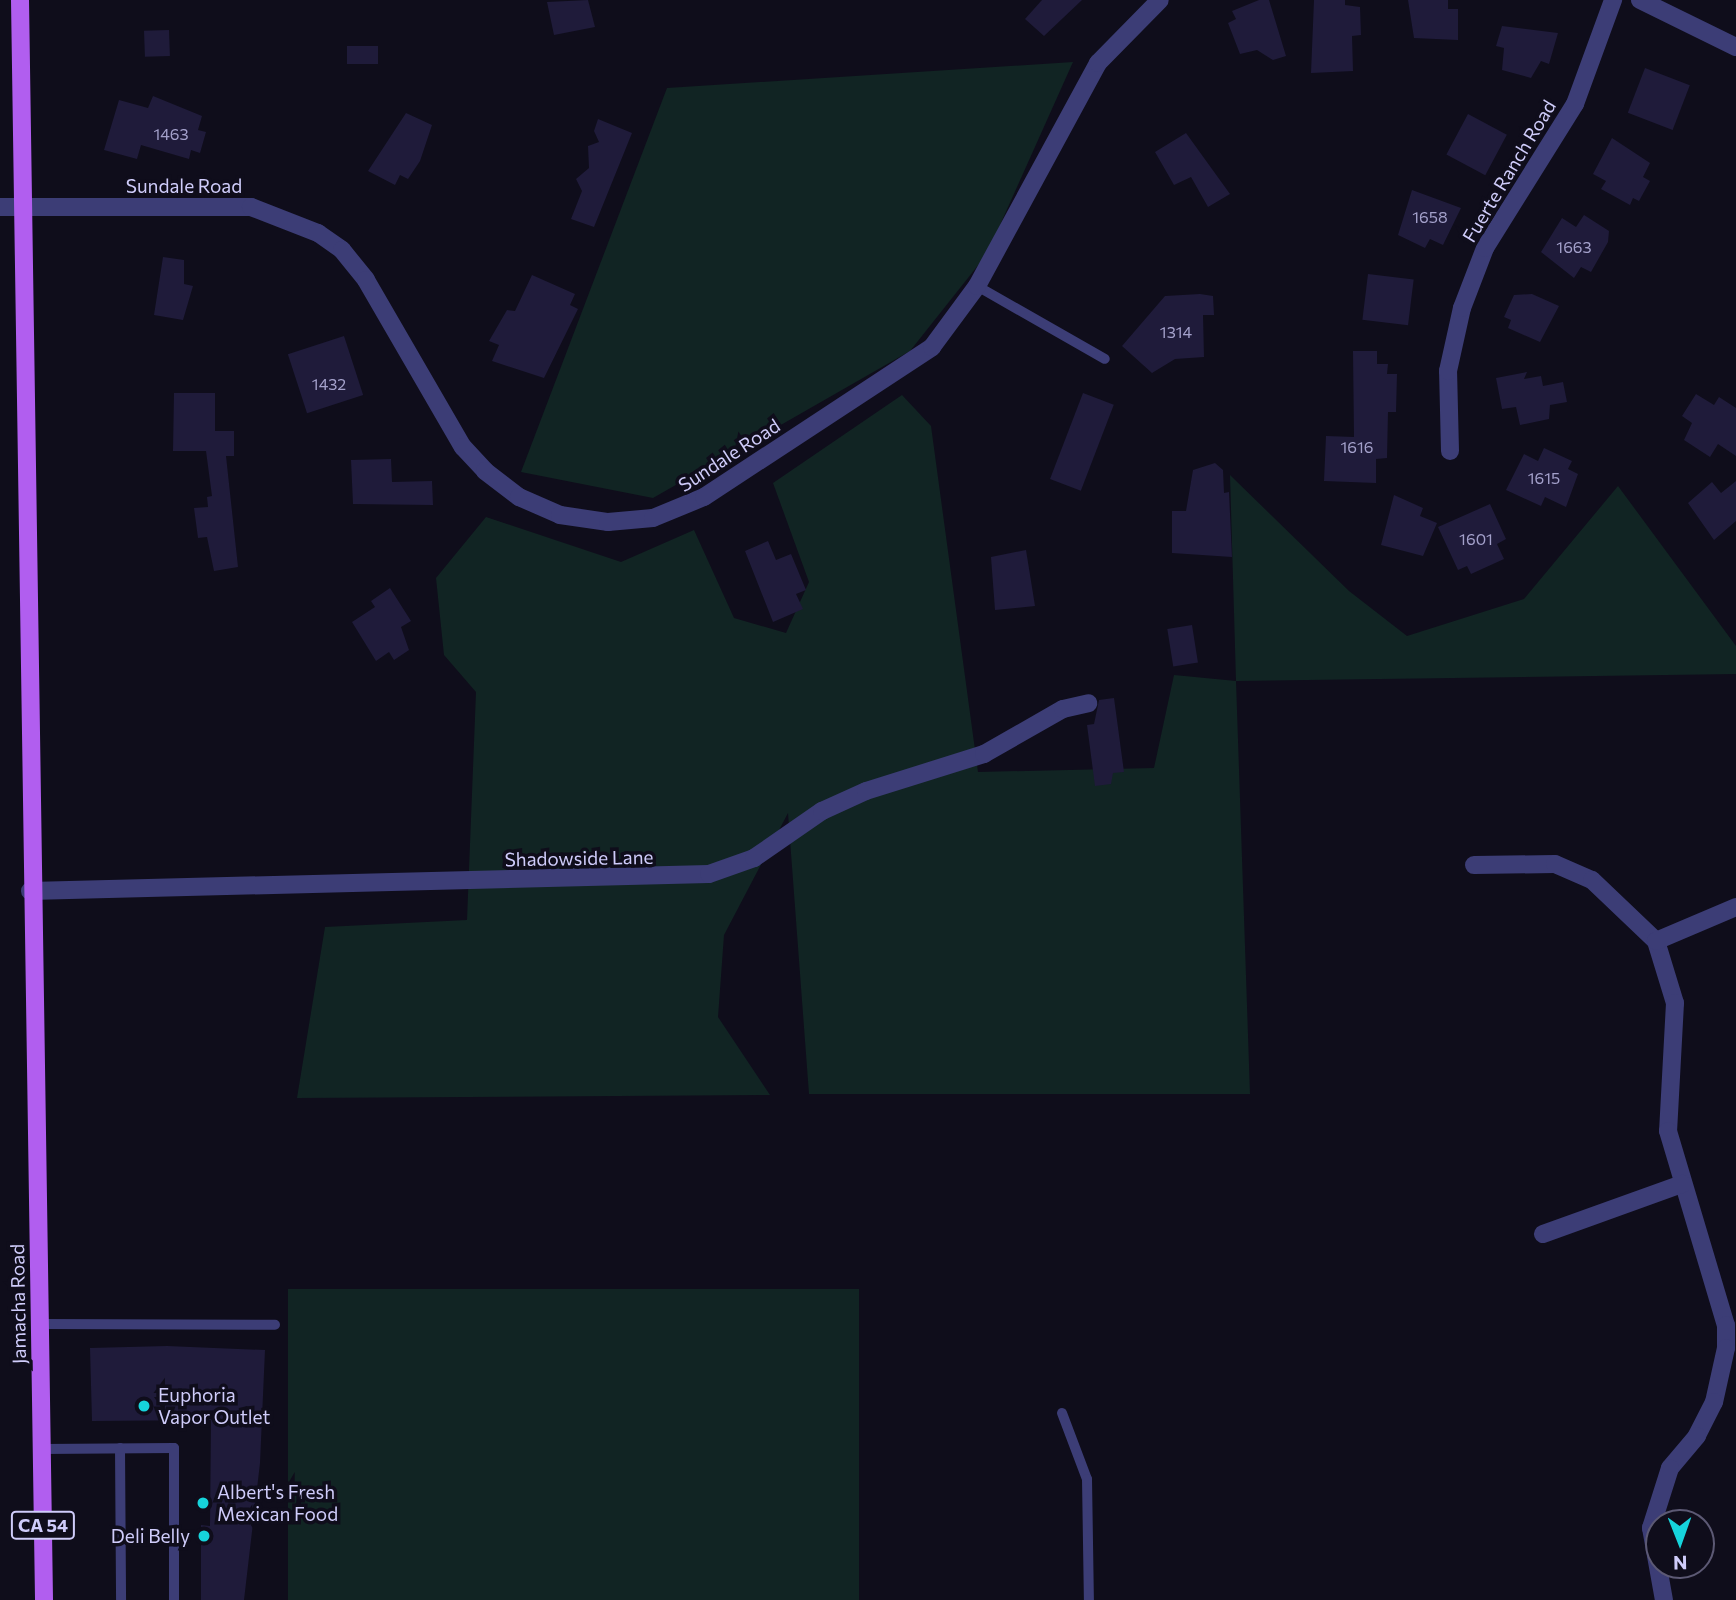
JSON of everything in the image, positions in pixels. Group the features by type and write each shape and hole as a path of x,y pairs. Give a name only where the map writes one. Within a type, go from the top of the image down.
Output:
{"main road":[{"name":"Jamacha Road","path":"20,0 27,206 30,891 44,1600"}],"street":[{"name":"Sundale Road","path":"0,207 251,207 318,233 342,250 366,280 463,447 485,471 539,507 584,521 653,518 704,497 932,346 977,286 1098,63 1160,0"},
{"name":"Fuerte Ranch Road","path":"1450,451 1448,371 1462,308 1485,248 1575,104 1613,0"},
{"path":"1640,0 1736,47"},
{"name":"Shadowside Lane","path":"30,891 709,874 754,858 833,806 984,754 1063,709 1088,703"},
{"path":"1474,865 1555,864 1592,880 1657,941 1675,1003 1668,1131 1726,1325 1726,1348 1714,1402 1697,1436 1670,1468 1651,1528 1657,1583 1664,1600"},
{"path":"1657,941 1736,906"},
{"path":"1543,1234 1682,1184"}],"lane":[{"path":"977,286 1105,359"},
{"path":"40,1324 275,1325"},
{"path":"1062,1413 1087,1479 1089,1600"},
{"path":"120,1448 121,1600"},
{"path":"42,1449 174,1448 174,1600"}],"green space":[{"path":"1073,62 987,254 910,351 653,498 521,472 667,88"},
{"path":"902,395 931,426 978,772 1154,768 1174,675 1236,681 1250,1094 809,1094 788,813 724,935 718,1017 770,1095 297,1098 325,927 467,920 476,692 444,655 436,578 486,517 621,562 694,530 734,618 786,633 809,582 773,483"},
{"path":"1230,475 1349,591 1407,636 1524,599 1618,486 1736,646 1736,674 1236,681"},
{"path":"288,1289 859,1289 859,1600 288,1600"}],"building":[{"path":"588,0 595,27 554,35 547,2"},
{"path":"1042,0 1082,0 1044,36 1025,19"},
{"path":"1259,0 1269,0 1286,56 1273,60 1257,50 1240,54 1228,23 1236,19 1232,11"},
{"path":"1314,0 1345,0 1345,5 1360,7 1361,35 1352,36 1353,71 1311,73"},
{"path":"1408,0 1448,0 1448,9 1458,9 1458,40 1414,38"},
{"path":"1502,26 1558,33 1549,64 1541,61 1531,78 1502,70 1504,48 1496,46"},
{"path":"169,30 170,56 145,57 144,31"},
{"path":"347,46 378,46 378,64 347,64"},
{"path":"1645,68 1690,85 1673,130 1628,113"},
{"path":"153,96 202,116 198,130 206,132 200,153 191,150 189,159 141,145 137,159 104,150 119,100 148,108"},
{"path":"406,113 432,125 420,161 408,179 400,175 395,185 368,171"},
{"path":"1468,114 1507,135 1485,175 1446,155"},
{"path":"598,119 632,133 594,227 571,219 582,191 576,179 589,168 588,146 599,142 594,131"},
{"path":"1186,133 1230,194 1208,207 1191,177 1174,185 1155,152"},
{"path":"1612,138 1650,163 1643,177 1650,181 1639,201 1633,198 1630,205 1601,189 1606,181 1593,174"},
{"path":"1412,190 1461,208 1443,245 1430,239 1425,248 1398,235"},
{"path":"1584,215 1609,231 1608,242 1591,272 1581,267 1574,278 1541,252 1562,218 1576,227"},
{"path":"163,257 184,260 184,284 193,286 183,320 154,315"},
{"path":"1368,274 1414,280 1408,325 1362,320"},
{"path":"532,275 575,294 570,305 578,309 544,378 492,361 499,345 489,341 507,310 515,311"},
{"path":"1532,294 1559,306 1540,342 1508,328 1511,320 1504,317 1514,295"},
{"path":"1165,296 1213,296 1214,315 1203,315 1204,357 1175,359 1152,373 1122,346"},
{"path":"344,336 363,395 307,413 288,354"},
{"path":"1353,351 1377,351 1377,364 1388,364 1387,374 1397,374 1396,412 1388,412 1387,458 1376,459 1376,483 1324,481 1326,436 1354,437"},
{"path":"1527,372 1524,379 1541,376 1543,386 1563,382 1567,402 1550,405 1549,419 1520,425 1516,407 1502,409 1496,378"},
{"path":"174,393 215,393 215,431 234,431 234,456 226,456 238,567 214,571 207,537 198,538 194,508 208,507 207,497 212,496 206,451 173,451"},
{"path":"1083,393 1114,405 1081,491 1050,479"},
{"path":"1696,394 1714,405 1719,397 1736,408 1736,456 1718,444 1710,457 1684,440 1692,423 1682,416"},
{"path":"1544,448 1572,461 1568,469 1578,474 1566,507 1545,497 1541,506 1506,490 1524,454 1538,461"},
{"path":"391,459 392,482 432,481 433,505 353,504 351,460"},
{"path":"1215,463 1223,470 1224,493 1229,492 1232,557 1172,553 1172,511 1186,511 1193,470"},
{"path":"1736,481 1736,521 1714,540 1688,503 1712,482 1721,493"},
{"path":"1394,495 1423,508 1420,516 1437,523 1423,556 1381,545"},
{"path":"1490,504 1506,539 1497,544 1504,559 1471,574 1467,566 1458,570 1438,527"},
{"path":"768,541 776,560 791,554 806,590 796,594 803,609 773,622 745,551"},
{"path":"1026,550 1035,606 995,610 991,557"},
{"path":"390,588 411,621 401,627 409,650 394,660 389,652 376,661 352,622 375,607 371,601"},
{"path":"1192,625 1198,663 1173,666 1167,629"},
{"path":"1114,698 1124,772 1113,773 1111,784 1095,786 1087,725 1094,724 1099,700"},
{"path":"167,1346 265,1350 260,1463 244,1600 201,1600 201,1525 210,1526 211,1420 92,1421 90,1348"}],"place":[{"name":"Euphoria Vapor Outlet","path":"144,1406"},
{"name":"Albert's Fresh Mexican Food","path":"203,1503"},
{"name":"Deli Belly","path":"204,1536"}]}
